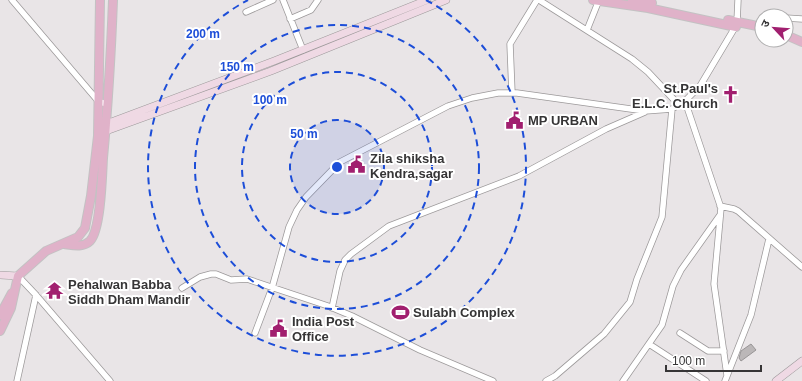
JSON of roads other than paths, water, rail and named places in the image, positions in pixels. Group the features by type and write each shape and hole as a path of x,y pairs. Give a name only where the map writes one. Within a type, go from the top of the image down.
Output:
{"main road":[{"path":"63,244 82,246 90,242 94,234 99,210 102,128 99,102 100,0"},
{"path":"0,331 11,308 18,276 46,251 78,237 85,228 102,128 108,104 111,70 113,0"},
{"path":"597,0 737,24 754,25"},
{"path":"632,0 737,24"},
{"path":"0,315 16,287"}],"street":[{"path":"12,0 99,102 108,104"},
{"path":"246,12 273,0"},
{"path":"283,0 303,50"},
{"path":"290,19 311,10 318,0"},
{"path":"102,128 427,0"},
{"path":"102,128 271,71 446,0"},
{"path":"512,93 510,44 538,0 641,66 680,105"},
{"path":"587,30 597,0"},
{"path":"255,333 272,288 289,227 297,210 306,197 340,162 448,106 472,98 512,93 645,111 672,108 680,105 700,86 706,78 737,24 738,0"},
{"path":"685,101 720,206 721,214 714,284 724,351 726,378"},
{"path":"546,381 555,376 604,334 630,302 637,279 662,217 672,108"},
{"path":"332,308 340,271 345,260 389,226 519,176 606,129 645,111"},
{"path":"720,206 736,210 802,267"},
{"path":"623,381 662,325 673,286 681,270 721,214"},
{"path":"726,378 751,315 769,239"},
{"path":"182,288 200,277 211,274 216,274 231,280 247,279 352,316 420,350 493,381"},
{"path":"0,275 18,276 110,381"},
{"path":"17,381 36,295"},
{"path":"680,333 708,351 724,351"},
{"path":"649,344 706,381"},
{"path":"776,381 802,361"}],"place":[{"name":"St.Paul's E.L.C. Church","path":"731,95"},
{"name":"MP URBAN","path":"515,120"},
{"name":"Zila shiksha Kendra,sagar","path":"357,165"},
{"name":"Pehalwan Babba Siddh Dham Mandir","path":"55,291"},
{"name":"Sulabh Complex","path":"400,312"},
{"name":"India Post Office","path":"279,328"}]}
